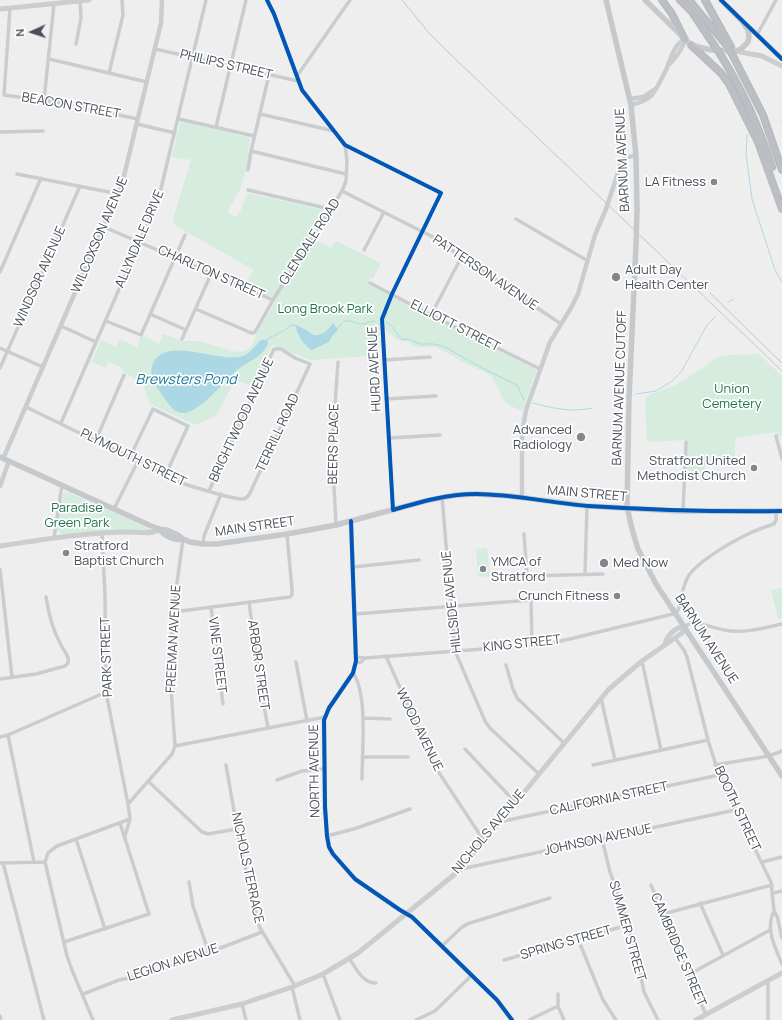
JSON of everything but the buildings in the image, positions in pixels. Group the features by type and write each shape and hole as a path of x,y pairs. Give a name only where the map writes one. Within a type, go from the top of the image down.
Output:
{"highway":[{"path":"662,0 672,14 685,40"},
{"path":"680,0 692,12 732,73 755,119 769,156 782,205"},
{"path":"689,0 733,51"},
{"path":"705,0 733,51 763,115 782,170"},
{"path":"691,45 721,73 729,84 758,142 782,209"}],"main road":[{"path":"0,9 57,2 90,0"},
{"path":"645,0 691,45 711,50 733,51 762,56 782,66"},
{"name":"BARNUM AVENUE","path":"608,1 631,102 636,156 636,245"},
{"path":"724,1 756,35 782,59"},
{"path":"733,51 743,48 749,40 749,32 742,21"},
{"name":"BARNUM AVENUE CUTOFF","path":"627,507 629,399 636,245"},
{"name":"MAIN STREET","path":"4,459 159,530 167,530 183,539 203,544 228,543 287,534 336,525 442,497 476,494 587,506 683,511 779,511"},
{"name":"BARNUM AVENUE","path":"627,507 638,550 656,584 685,626 782,776"},
{"path":"0,546 102,532 130,531 154,533 159,530"},
{"name":"NICHOLS AVENUE","path":"172,1020 242,1004 294,986 323,974 350,958 407,914 461,869 601,698 615,683 683,632 685,626"},
{"name":"NICHOLS AVENUE","path":"665,644 667,638 676,629 685,626"},
{"path":"696,1020 782,973"}],"street":[{"path":"109,73 123,15 122,0"},
{"name":"WILCOXSON AVENUE","path":"0,486 4,459 119,194 125,176 161,23 162,0"},
{"name":"ALLYNDALE DRIVE","path":"61,423 159,197 206,0"},
{"path":"216,127 246,0"},
{"path":"267,0 274,14 298,81 304,93 345,145 347,154 346,184 342,191"},
{"path":"297,76 350,0"},
{"path":"756,35 776,0"},
{"path":"76,44 82,18 80,1"},
{"path":"44,100 48,59 57,2"},
{"name":"BEACON STREET","path":"10,8 4,95 44,100 138,118"},
{"path":"631,102 645,100 652,95 676,48 681,41 685,40"},
{"name":"PHILIPS STREET","path":"155,49 298,81"},
{"path":"48,59 147,82"},
{"path":"248,170 254,136 269,75"},
{"path":"260,114 335,131"},
{"path":"178,119 254,136"},
{"name":"BEACON STREET","path":"137,124 175,133"},
{"path":"0,132 43,131"},
{"name":"HURD AVENUE","path":"345,145 441,193 385,309 382,320 392,510"},
{"path":"251,151 346,174"},
{"path":"522,498 522,433 526,410 550,342 576,300 595,235 606,209 622,160 626,157 636,156"},
{"path":"17,174 119,194"},
{"path":"0,272 41,178"},
{"name":"WINDSOR AVENUE","path":"0,368 80,186"},
{"path":"248,190 330,209"},
{"name":"GLENDALE ROAD","path":"196,309 253,333 257,330 273,300 342,191"},
{"name":"PATTERSON AVENUE","path":"342,191 423,232 462,256 561,324"},
{"path":"364,250 384,212"},
{"path":"516,219 588,261"},
{"name":"CHARLTON STREET","path":"104,227 273,300"},
{"path":"106,320 141,335 185,235"},
{"path":"431,315 462,256"},
{"path":"182,339 211,274"},
{"name":"ELLIOTT STREET","path":"370,282 431,315 540,369"},
{"path":"150,314 186,330"},
{"path":"61,326 96,342"},
{"path":"0,348 43,367"},
{"name":"BRIGHTWOOD AVENUE","path":"209,491 268,361 275,349 281,349 295,358 310,364"},
{"path":"384,360 430,357"},
{"name":"BEERS PLACE","path":"336,525 332,448 338,362"},
{"name":"TERRILL ROAD","path":"244,499 250,493 310,364"},
{"path":"96,440 124,376"},
{"path":"386,399 436,396"},
{"name":"PLYMOUTH STREET","path":"26,407 187,485 244,499"},
{"path":"130,457 153,409 188,426 166,474"},
{"path":"389,438 440,434"},
{"path":"776,436 782,459"},
{"path":"683,511 686,442"},
{"path":"114,509 138,461"},
{"path":"54,538 62,485"},
{"path":"203,544 204,536 221,494"},
{"name":"HILLSIDE AVENUE","path":"442,497 455,651 485,721 490,728 539,774"},
{"path":"585,573 587,506"},
{"path":"676,613 686,582 691,573 709,557 742,538 774,524 779,511"},
{"name":"NORTH AVENUE","path":"351,521 356,663 353,673 324,717 328,843 331,851 355,879 407,914 497,1000 512,1020"},
{"name":"PARK STREET","path":"102,532 105,595 106,692 128,804"},
{"path":"173,612 286,598 292,595 287,534"},
{"path":"524,534 526,576 585,573 603,574"},
{"name":"FREEMAN AVENUE","path":"128,804 171,757 174,746 170,675 173,612 183,539"},
{"path":"353,567 419,560"},
{"path":"0,569 12,677"},
{"path":"0,679 36,674 65,666 68,663 68,658 60,644 50,618 46,597"},
{"path":"355,614 531,600 532,645"},
{"name":"ARBOR STREET","path":"249,602 260,684 268,728"},
{"name":"VINE STREET","path":"211,607 223,704"},
{"name":"KING STREET","path":"356,656 365,658 549,644 676,613"},
{"path":"685,626 692,623 736,632 747,632 782,624"},
{"name":"BOOTH STREET","path":"675,638 684,650 688,661 715,765 735,810 762,862 772,885 774,911 771,918 770,930"},
{"name":"WOOD AVENUE","path":"386,656 434,765 484,840"},
{"name":"KING STREET","path":"356,663 361,662 365,658"},
{"path":"296,662 307,721"},
{"path":"642,662 661,750"},
{"path":"506,665 512,689 517,698 564,743"},
{"path":"353,673 362,696 362,779"},
{"path":"0,736 8,735 106,692"},
{"path":"601,698 615,760"},
{"path":"174,746 324,717"},
{"path":"363,718 390,719"},
{"path":"8,735 34,862"},
{"path":"593,765 708,740"},
{"path":"465,749 515,802"},
{"path":"715,765 769,756 782,752"},
{"path":"362,757 408,757"},
{"name":"NICHOLS TERRACE","path":"226,764 237,829 258,923 294,986 300,1020"},
{"path":"277,780 302,771 325,769"},
{"name":"CALIFORNIA STREET","path":"499,822 719,775"},
{"path":"149,782 202,832 208,834 237,829"},
{"path":"125,837 130,819 128,804"},
{"path":"327,836 357,828 410,809"},
{"name":"JOHNSON AVENUE","path":"461,869 735,810"},
{"path":"93,1020 72,970 45,862 48,853 53,848 130,819"},
{"path":"64,942 149,914 120,823"},
{"path":"76,839 105,929"},
{"name":"SUMMER STREET","path":"602,839 610,872 628,925 644,992 658,1020"},
{"path":"762,862 782,857"},
{"path":"44,1020 2,863 45,862"},
{"path":"189,882 193,906 209,953"},
{"name":"CAMBRIDGE STREET","path":"651,885 706,1015"},
{"path":"663,914 772,885"},
{"path":"773,892 782,890"},
{"path":"442,946 467,924 550,898"},
{"path":"700,903 723,955"},
{"name":"BOOTH STREET","path":"774,911 777,916 782,938"},
{"name":"SPRING STREET","path":"504,960 628,925"},
{"path":"688,975 770,930 782,964"},
{"name":"LEGION AVENUE","path":"83,994 119,980 147,974 192,960 262,932"},
{"path":"578,939 603,1000 616,1020"},
{"path":"350,958 365,980 376,983"},
{"path":"323,974 340,1020"},
{"path":"416,1020 435,1011 472,975"},
{"path":"768,980 768,1020"},
{"path":"558,994 558,1006 564,1020"},
{"path":"242,1004 246,1020"},
{"path":"529,1020 558,1006"},
{"path":"0,1016 1,1020"}],"green space":[{"name":"Long Brook Park","path":"182,121 250,138 248,152 251,154 240,189 227,213 237,217 247,193 324,210 325,212 309,237 331,248 336,241 381,263 373,279 370,278 368,284 535,369 536,372 522,411 507,404 491,376 485,372 468,365 435,347 416,347 408,342 398,340 380,326 378,351 372,356 311,360 272,345 253,386 235,380 216,416 195,425 150,404 143,384 122,371 123,368 109,362 106,368 92,362 101,340 116,347 120,339 137,347 140,338 144,336 159,344 163,334 183,341 200,341 232,351 246,351 253,344 255,336 277,298 268,296 245,285 254,270 176,226 173,219 191,160 172,157 180,123"},
{"name":"Union Cemetery","path":"759,354 782,376 782,436 777,437 776,432 735,438 735,465 705,465 704,481 692,481 692,478 685,477 687,441 647,442 645,399 649,395 675,385 718,357"},
{"name":"Paradise Green Park","path":"67,492 152,530 116,530 61,534 57,530 63,495"},
{"name":"YMCA of Stratford","path":"487,548 490,576 478,577 476,549"},
{"path":"782,588 782,618 778,619 771,590"}],"water":[{"path":"333,323 338,330 329,342 312,350 304,343 296,328 296,325 313,335 319,335"},
{"name":"Brewsters Pond","path":"261,340 266,340 268,342 260,355 237,370 204,402 189,412 180,413 172,408 159,391 152,378 151,370 153,363 160,355 170,351 195,352 221,357 243,356 251,351"}],"waterway":[{"path":"747,135 746,154 752,199 775,270 782,282"},
{"path":"728,302 734,299"},
{"path":"636,394 656,391 672,381 681,372 707,325 716,316"},
{"path":"337,329 340,324 346,321 359,324 375,321"},
{"path":"386,322 393,327 402,340 408,339 420,344 434,344 445,347 482,368 517,385 524,400"},
{"path":"266,340 282,332 291,325 296,326"},
{"path":"533,403 570,410 592,408"}],"railway":[{"path":"402,0 429,33 449,53 782,371"},
{"path":"710,293 782,363"}],"cycle path":[{"path":"267,0 274,14 302,90 345,145 441,193 392,294 382,319 393,510 423,501 444,497 465,494 490,494 588,506 660,510 782,511"},
{"path":"721,0 782,59"},
{"path":"351,521 356,661 353,673 329,708 324,720 325,807 329,847 333,854 355,879 412,917 497,1000 512,1020"}],"place":[{"name":"LA Fitness","path":"714,182"},
{"name":"Adult Day Health Center","path":"616,277"},
{"name":"Advanced Radiology","path":"581,437"},
{"name":"Stratford United Methodist Church","path":"754,468"},
{"name":"Stratford Baptist Church","path":"66,553"},
{"name":"Med Now","path":"604,563"},
{"name":"YMCA of Stratford","path":"483,569"},
{"name":"Crunch Fitness","path":"617,596"}]}
